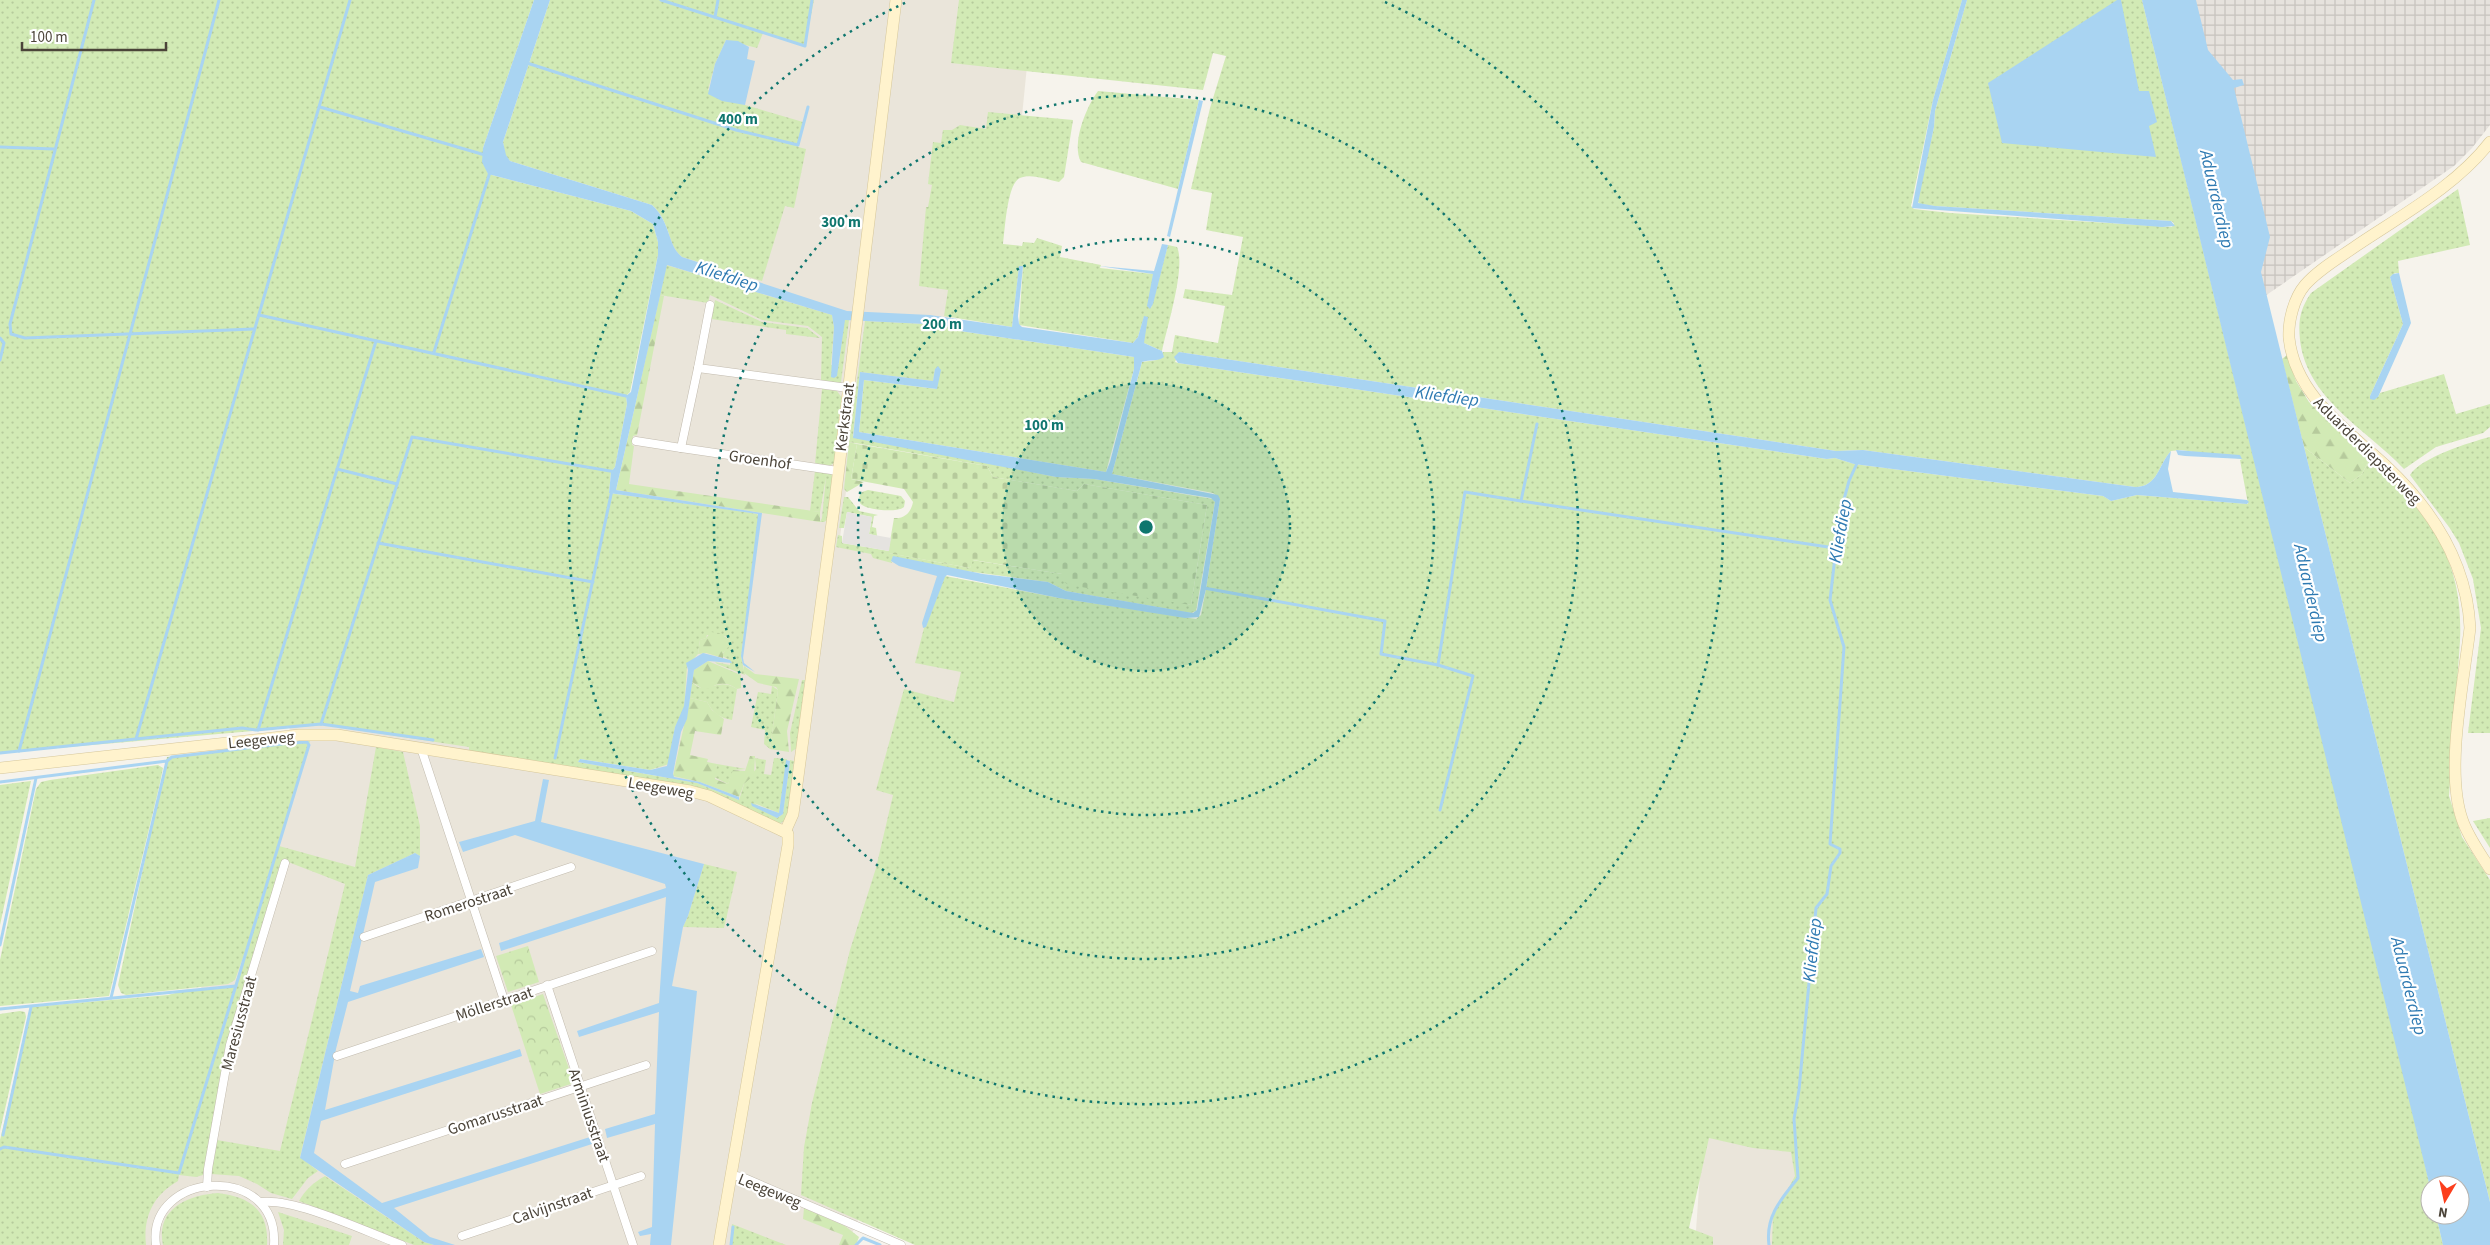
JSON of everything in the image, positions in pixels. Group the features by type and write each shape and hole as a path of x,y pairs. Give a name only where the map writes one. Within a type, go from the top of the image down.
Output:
{"street":[{"name":"Kerkstraat","path":"785,832 793,814 838,471 896,0"},
{"name":"Aduarderdiepsterweg","path":"2490,142 2480,155 2461,172 2423,201 2322,269 2304,286 2291,316 2289,337 2294,358 2306,387 2323,409 2384,464 2422,504 2454,557 2465,588 2470,628 2456,748 2456,794 2468,833 2490,869"},
{"path":"681,448 710,305"},
{"path":"698,368 848,388"},
{"name":"Groenhof","path":"636,441 838,471"},
{"name":"Leegeweg","path":"0,768 299,735 337,735 690,791 709,796 785,832 789,838 788,845 730,1175 742,1177 901,1245"},
{"path":"421,748 504,1000"},
{"name":"Maresiusstraat","path":"207,1187 208,1169 230,1045 285,863"},
{"name":"Romerostraat","path":"364,937 571,867"},
{"name":"Möllerstraat","path":"337,1056 652,951"},
{"name":"Arminiusstraat","path":"547,985 614,1184 632,1245"},
{"name":"Gomarusstraat","path":"344,1164 646,1065"},
{"path":"720,1245 730,1175"},
{"name":"Calvijnstraat","path":"462,1236 642,1176"},
{"path":"156,1245 158,1218 168,1204 180,1194 207,1187 235,1188 262,1202 272,1220 274,1245"},
{"path":"262,1202 269,1201 311,1211 385,1242 402,1245"}],"shaded area":[{"path":"725,0 964,0 1027,66 1020,136 952,288 937,385 861,377 839,545 939,569 966,668 954,709 902,790 860,1215 847,1245 120,1245 228,903 298,705 657,777 622,488 661,267"},
{"path":"2156,0 2490,0 2490,125 2472,148 2454,166 2265,296"},
{"path":"847,512 872,517 869,534 891,538 889,551 842,543"},
{"path":"1703,1130 1801,1143 1788,1245 1695,1245"}],"green space":[{"path":"0,0 534,0 483,148 488,174 631,211 653,224 658,242 658,255 630,392 626,396 627,404 615,467 611,472 609,493 739,511 759,516 741,656 745,675 715,662 730,665 730,660 722,656 730,640 725,636 707,635 706,638 700,640 698,654 687,666 684,710 675,727 669,764 650,770 580,759 578,762 697,783 739,800 744,784 756,769 755,758 766,760 764,774 771,775 774,758 787,759 779,813 754,803 777,818 783,814 790,760 794,761 787,819 779,824 735,804 469,751 469,747 323,725 0,753"},
{"path":"550,0 814,0 805,46 763,33 757,48 726,40 715,64 708,90 745,105 803,122 798,147 806,149 794,208 785,206 762,281 682,257 674,246 663,219 652,205 510,161 505,155 503,142"},
{"path":"959,0 1962,0 1933,100 1911,206 1914,209 1950,213 2172,227 2174,223 2171,221 1935,206 1920,204 1917,201 1934,127 1935,111 1967,0 2142,0 2413,1111 2427,1175 2420,1175 2420,1225 2438,1225 2443,1245 1772,1245 1773,1216 1795,1176 1791,1152 1753,1148 1709,1138 1689,1228 1713,1237 1713,1245 915,1245 801,1195 804,1147 812,1103 850,950 876,868 893,795 876,790 904,689 954,702 961,672 915,663 924,628 945,576 1059,598 1196,619 1201,615 1220,499 1213,493 1112,474 1142,362 1157,360 1163,352 1172,352 1175,335 1218,343 1225,306 1183,298 1185,289 1232,295 1243,237 1206,230 1212,193 1191,189 1210,108 1226,56 1213,53 1203,90 951,63","holes":["1179,352 1836,451 1863,450 2135,487 2143,486 2153,479 2171,451 2181,450 2242,459 2240,460 2248,504 2137,495 2111,501 2103,496 1854,464 1835,458 1827,459 1175,362"]},
{"path":"1098,91 1199,100 1178,189 1081,162 1078,146 1081,126 1089,106"},
{"path":"988,112 1073,120 1064,177 1059,182 1029,176 1020,178 1016,182 1009,197 1003,244 1022,246 1023,242 1034,243 1037,238 1062,246 1060,257 1101,265 1100,268 1153,274 1151,308 1168,245 1177,247 1179,256 1178,282 1162,351 1144,343 1144,317 1138,337 1133,343 1019,325 1023,266 1019,267 1012,327 944,316 948,290 919,286 926,207 928,207 932,185 928,184 933,142 941,143 943,130 952,130 960,125 986,129"},
{"path":"2458,189 2470,245 2398,261 2399,273 2395,273 2390,277 2403,324 2370,396 2378,397 2380,393 2444,374 2456,414 2490,404 2490,427 2483,433 2436,447 2404,469 2341,412 2326,397 2314,380 2305,361 2300,340 2299,327 2301,315 2304,304 2311,293"},
{"path":"666,265 832,315 834,327 831,365 839,364 844,320 849,320 841,382 839,384 821,381 822,337 808,326 762,320 710,295 708,303 660,295"},
{"path":"660,295 664,296 637,435 633,436 632,445 634,446 629,484 820,512 820,522 616,490"},
{"path":"715,300 762,322 807,328 820,338 786,334 786,330 711,319"},
{"path":"865,321 945,325 960,331 1134,357 1134,369 1106,472 859,432 864,380 937,389 935,369 933,381 860,372 853,436 1056,477 1094,479 1213,499 1215,502 1196,611 1191,613 1066,591 1048,582 891,561 892,563 873,558 871,554 836,547 838,535 842,536 842,543 889,551 889,553 970,568 972,560 1062,574 1191,605 1207,505 1084,484 1077,491 993,477 987,466 849,442"},
{"path":"2287,355 2296,381 2309,402 2369,460 2362,474 2350,483 2304,447 2282,359"},
{"path":"822,389 837,391 842,398 834,463 829,466 815,464"},
{"path":"2490,437 2490,733 2468,733 2481,628 2473,579 2459,543 2410,475 2415,469 2434,457"},
{"path":"849,442 857,444 851,479 864,482 847,492 844,489"},
{"path":"857,444 987,466 993,477 1077,491 1084,484 1207,505 1191,605 1069,585 1064,582 1062,574 973,560 970,568 888,553 894,518 907,514 913,502 904,489 851,479"},
{"path":"2304,447 2350,483 2362,474 2369,460 2409,499 2425,518 2449,561 2456,585 2460,611 2460,641 2449,796 2462,837 2490,880 2490,1202"},
{"path":"815,471 831,474 833,477 827,520 824,522 820,522 826,477 820,512 810,511"},
{"path":"868,490 901,496 905,501 904,507 890,510 866,507 860,503 859,497 862,492"},
{"path":"844,497 848,497 859,511 878,515 874,516 872,527 876,528 877,536 869,534 872,517 847,512 844,528 839,528"},
{"path":"711,632 719,633 730,640 729,646 723,653 723,658 706,653 698,654 700,640 706,638"},
{"path":"708,661 741,675 741,688 737,689 723,684 708,689 701,688 692,682 694,670"},
{"path":"744,666 755,674 799,679 787,731 789,752 770,749 778,690 776,687 758,683 744,673"},
{"path":"802,680 805,680 797,748 791,752 790,733"},
{"path":"692,682 702,688 723,684 737,689 732,720 717,714 707,702 690,698"},
{"path":"772,686 778,690 770,749 764,744 765,730 751,727 758,692 771,694"},
{"path":"690,698 707,702 712,710 724,719 721,735 695,731 690,755 708,759 707,762 717,764 715,779 728,784 733,770 745,771 750,756 755,756 754,775 744,784 739,797 700,782 673,776"},
{"path":"310,741 279,846 355,867 376,747 403,752 420,826 420,856 415,853 368,875 300,1157 318,1171 308,1178 292,1199 271,1193 239,1176 211,1174 217,1140 280,1151 345,884 283,860 227,1041 203,1175 196,1177 179,1175 178,1181 156,1200 146,1225 146,1245 0,1245 0,1140 31,1007 168,995 187,990 236,985 245,952 235,980 228,984 126,995 121,993 118,985 167,757"},
{"path":"717,764 746,769 734,770 728,784 714,777"},
{"path":"158,765 163,768 160,783 109,996 0,1006 0,960 36,789 41,782 50,780"},
{"path":"31,781 0,925 0,785"},
{"path":"2490,818 2490,848 2473,821"},
{"path":"704,864 737,872 724,928 683,927"},
{"path":"528,946 539,982 508,992 496,956"},
{"path":"543,994 574,1083 540,1094 511,1005"},
{"path":"25,1012 26,1017 0,1131 0,1014"},
{"path":"325,1176 424,1242 434,1245 414,1245 299,1201 310,1187"},
{"path":"218,1193 239,1198 255,1207 265,1223 267,1245 163,1245 162,1233 164,1222 176,1206 196,1197"},
{"path":"804,1208 845,1226 859,1237 856,1245 839,1245 843,1235 803,1219"},
{"path":"278,1212 352,1236 349,1245 283,1245 284,1230"},
{"path":"732,1224 786,1245 730,1245"}],"water":[{"path":"534,0 550,0 503,142 506,155 510,161 652,205 663,219 677,252 682,257 847,311 930,315 1012,327 1019,266 1023,266 1018,316 1019,324 1022,327 1133,343 1138,337 1144,316 1148,317 1144,343 1162,351 1164,357 1142,362 1112,474 1218,495 1220,499 1206,589 1199,617 1185,618 1059,598 947,575 926,627 923,628 922,623 937,576 899,566 891,561 893,556 983,574 1048,582 1066,591 1193,613 1197,610 1215,502 1211,498 1094,479 1056,477 853,438 860,372 933,381 935,369 938,366 941,370 937,389 864,380 859,432 1106,472 1134,369 1134,357 960,331 945,325 845,320 837,376 834,378 831,377 834,327 832,315 667,265 616,490 762,513 743,658 744,663 755,672 743,665 741,656 758,514 609,493 611,472 615,467 627,404 626,396 631,392 658,255 658,242 653,224 631,211 488,174 482,162 483,148"},
{"path":"1962,0 1967,0 1935,111 1934,127 1918,203 1935,206 2171,221 2175,226 2162,227 1912,208 1933,100"},
{"path":"2117,0 2121,0 2139,91 2149,91 2157,122 2149,126 2156,157 2002,143 1988,83"},
{"name":"Aduarderdiep","path":"2142,0 2196,0 2208,50 2233,80 2242,79 2244,85 2234,88 2270,237 2261,272 2490,1202 2490,1245 2443,1245 2438,1225 2470,1225 2470,1175 2427,1175"},
{"path":"726,40 738,41 749,47 747,59 755,61 745,105 722,101 708,94 715,64"},
{"path":"1199,100 1203,101 1170,237 1167,236"},
{"path":"1162,244 1168,245 1153,304 1150,309 1147,306 1153,274 1099,266 1154,271"},
{"path":"2399,273 2411,323 2378,397 2374,400 2370,399 2370,396 2403,324 2390,277 2393,274"},
{"path":"1179,352 1836,451 1863,450 2135,487 2143,486 2153,479 2171,451 2168,469 2173,492 2247,500 2249,502 2247,504 2137,495 2111,501 2103,496 1854,464 1835,458 1827,459 1178,363 1174,357"},
{"path":"2176,450 2240,455 2242,459 2185,456 2178,455"},
{"path":"703,653 730,660 732,663 708,661 694,670 687,719 681,732 673,774 674,777 700,782 739,797 739,800 697,783 578,762 580,759 650,770 667,766 675,727 684,706 688,670 686,663"},
{"path":"786,760 790,761 783,814 777,818 752,806 751,803 779,813"},
{"path":"543,779 549,780 541,822 704,864 683,927 672,986 697,991 671,1245 650,1245 651,1234 640,1236 638,1232 652,1227 655,1124 607,1138 605,1129 655,1114 659,1012 579,1037 577,1031 659,1003 666,897 501,951 499,943 666,888 665,884 515,835 463,852 459,842 535,821"},
{"path":"415,853 420,856 418,868 375,882 350,991 358,993 360,986 481,949 484,957 348,1002 336,1049 325,1110 520,1049 522,1056 321,1121 314,1153 382,1203 590,1137 592,1144 394,1208 430,1237 455,1245 434,1245 424,1242 300,1158 368,875"}],"waterway":[{"path":"94,0 10,324 11,334 25,338 254,329"},
{"path":"19,751 219,0"},
{"path":"136,739 350,0"},
{"path":"661,0 805,46 812,0"},
{"path":"715,17 718,0"},
{"path":"527,63 736,130 798,145 808,107"},
{"path":"320,107 485,155"},
{"path":"0,147 54,149"},
{"path":"434,352 490,172"},
{"path":"259,315 626,396"},
{"path":"0,338 4,343 0,360"},
{"path":"258,730 376,341"},
{"path":"1438,665 1465,492 1521,501 1537,424"},
{"path":"321,724 412,437 616,472"},
{"name":"Kliefdiep","path":"1769,1245 1768,1235 1772,1216 1781,1200 1798,1178 1794,1119 1799,1090 1816,908 1827,894 1831,866 1840,853 1840,849 1830,844 1844,647 1830,600 1840,514 1849,481 1858,461"},
{"path":"337,469 397,484"},
{"path":"555,758 612,490"},
{"path":"1521,501 1835,548"},
{"path":"378,543 593,582"},
{"path":"1204,588 1385,621 1381,654 1438,665 1473,676 1440,810"},
{"path":"0,753 242,728 256,730 321,724 433,740"},
{"path":"0,782 167,761 172,757 290,743 307,742 309,745 179,1173 4,1147 0,1149"},
{"path":"111,998 167,761"},
{"path":"0,945 36,778"},
{"path":"0,1009 236,986"},
{"path":"3,1135 31,1007"},
{"path":"731,1245 733,1227"},
{"path":"856,1245 863,1238 880,1245"}]}
